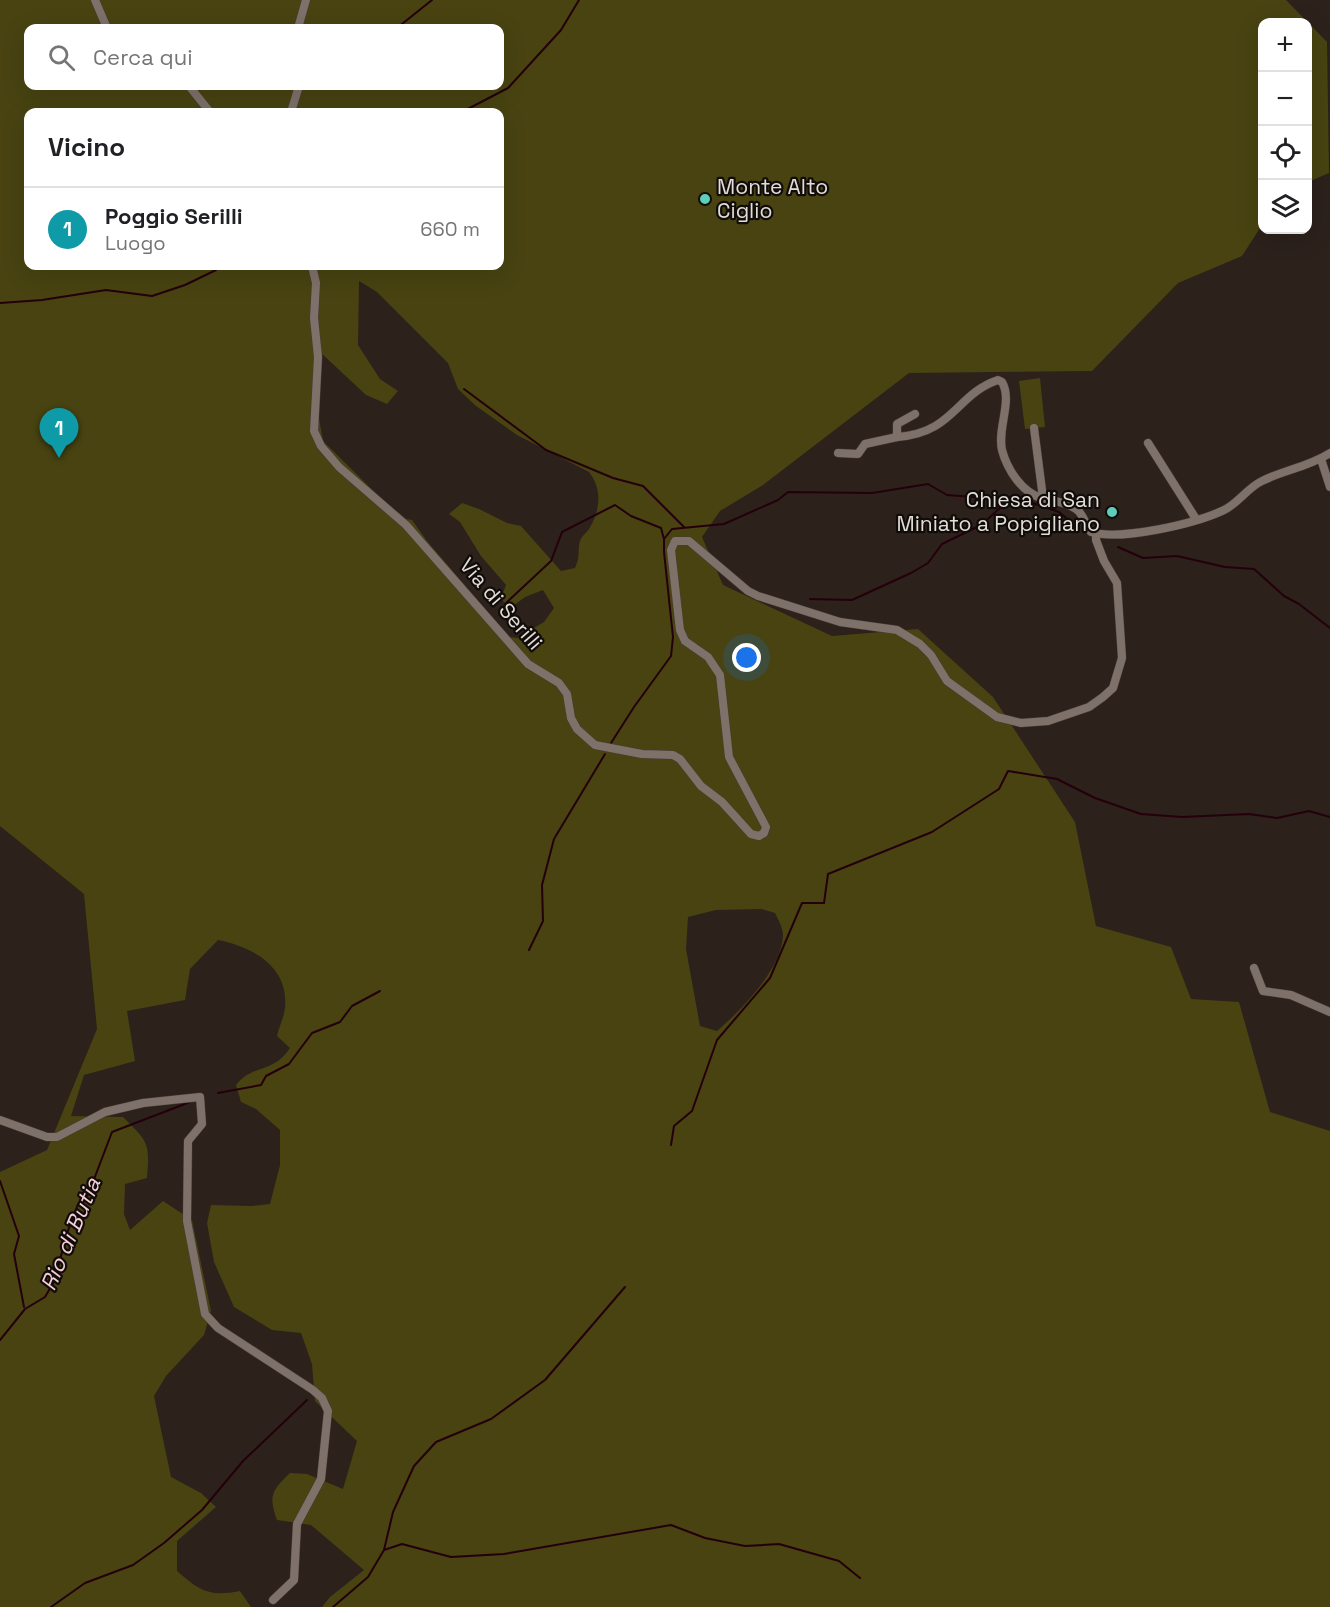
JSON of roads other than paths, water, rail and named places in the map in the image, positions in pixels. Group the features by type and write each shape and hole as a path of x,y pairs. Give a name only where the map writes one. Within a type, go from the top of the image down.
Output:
{"street":[{"path":"95,0 105,24"},
{"path":"299,24 306,0"},
{"path":"192,90 207,108"},
{"path":"292,108 298,90"},
{"name":"Via di Serilli","path":"313,270 316,283 314,318 318,357 314,431 321,446 339,467 406,525 528,664 559,683 567,694 571,718 578,729 595,745 642,754 673,755 680,759 701,786 722,802 751,834 759,836 764,833 765,822 736,776 729,757 720,675 708,657 684,641 680,630 670,550 675,541 689,541 748,591 758,596 840,622 897,630 920,644 931,655 947,681 970,700 996,717 1021,723 1048,721 1089,706 1113,688 1122,658 1117,584 1104,561 1096,540 1096,533"},
{"path":"838,453 858,454 865,444 933,430 986,385 998,380 1002,382 1006,393 1001,433 1004,455 1024,489 1043,498 1062,502 1079,511 1086,526 1096,533 1131,533 1222,511 1260,481 1322,459 1330,453"},
{"path":"897,437 897,424 915,414"},
{"path":"1034,428 1043,498"},
{"path":"1148,443 1196,519"},
{"path":"1322,459 1330,487"},
{"path":"1254,968 1263,991 1291,994 1330,1012"},
{"path":"0,1120 46,1137 57,1137 105,1112 143,1103 200,1097 202,1124 188,1141 187,1221 205,1314 218,1328 313,1390 322,1398 328,1412 321,1479 297,1524 294,1580 273,1600"}],"waterway":[{"path":"402,24 432,0"},
{"path":"470,108 508,88 561,30 579,0"},
{"path":"0,303 42,300 106,290 152,296 185,285 216,270"},
{"path":"464,389 546,450 613,478 643,486 684,527"},
{"path":"611,743 671,656 673,637 664,539 672,529 724,524 778,500 788,492 872,493 928,484 947,495 1027,501 1059,512 1076,526"},
{"path":"810,599 852,600 911,573 928,563 942,544 981,525 1009,500"},
{"path":"505,604 551,561 562,532 615,505 631,516 661,528 664,539"},
{"path":"1118,547 1143,558 1177,556 1225,567 1254,569 1284,596 1299,604 1330,628"},
{"path":"529,950 543,921 542,885 554,839 605,754"},
{"path":"671,1145 674,1126 692,1111 717,1040 770,978 802,903 824,903 828,874 932,832 999,789 1008,771 1057,779 1095,798 1141,814 1182,817 1249,814 1277,818 1309,811 1330,817"},
{"name":"Rio di Butia","path":"218,1093 261,1085 266,1076 289,1064 312,1033 340,1022 352,1006 380,991"},
{"name":"Rio di Butia","path":"0,1340 25,1309 45,1297 55,1280 66,1236 78,1204 88,1195 112,1132 190,1102"},
{"path":"0,1181 19,1236 14,1254 24,1307"},
{"path":"333,1607 368,1577 384,1550 393,1512 414,1466 436,1442 491,1419 545,1380 625,1287"},
{"path":"51,1607 85,1583 133,1565 164,1543 202,1510 243,1461 307,1400"},
{"path":"384,1550 402,1544 451,1557 504,1554 671,1525 705,1538 745,1546 779,1544 839,1561 860,1578"}],"place":[{"name":"Monte Alto Ciglio","path":"705,199"},
{"name":"Poggio Serilli","path":"59,458"},
{"name":"Chiesa di San Miniato a Popigliano","path":"1112,512"}]}
